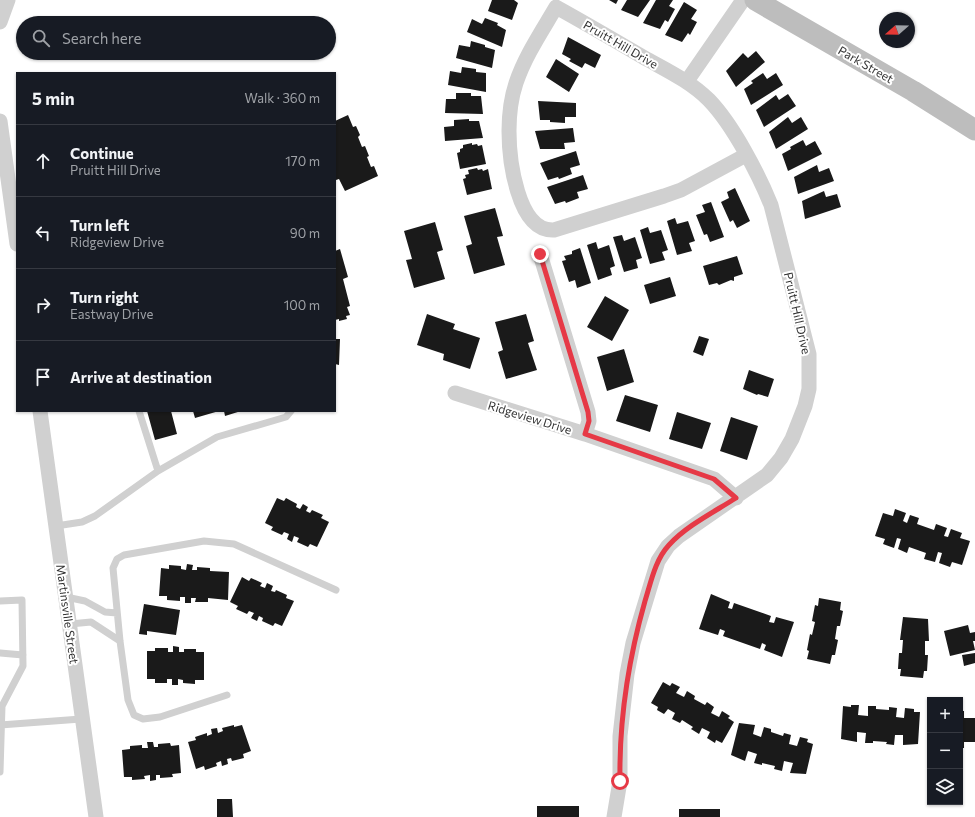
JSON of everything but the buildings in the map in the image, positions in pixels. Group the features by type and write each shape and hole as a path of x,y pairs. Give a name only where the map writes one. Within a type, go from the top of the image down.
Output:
{"street":[{"path":"0,22 8,0"},
{"path":"686,81 743,0"},
{"name":"Park Street","path":"755,0 913,91 975,130"},
{"name":"Pruitt Hill Drive","path":"614,817 620,781 620,736 627,674 633,643 658,561 668,546 679,536 736,498 767,475 782,458 792,439 805,406 810,372 805,337 777,224 764,189 746,155 721,115 709,101 686,81 556,7 520,71 513,94 509,141 515,177 526,215 535,224 546,230 554,230 681,190 746,155"},
{"path":"0,121 16,237"},
{"path":"540,254 588,412 589,421 585,434"},
{"name":"Ridgeview Drive","path":"455,394 585,434 714,479 736,498"},
{"name":"Martinsville Street","path":"40,412 96,817"}],"lane":[{"path":"139,412 158,471"},
{"path":"56,526 82,522 95,516 158,471 217,437 286,417 290,412"},
{"path":"227,695 160,717 142,719 134,715 128,700 120,641 113,568 117,559 124,555 204,541 234,544 336,590"},
{"path":"66,597 86,601 105,612 117,613"},
{"path":"0,601 22,600 23,655 23,666 2,706 0,725 0,772"},
{"path":"70,624 91,622 120,641"},
{"path":"0,653 23,655"},
{"path":"0,725 82,719"}],"route":[{"path":"540,254 588,412 589,421 585,434 714,479 736,498 679,536 668,546 658,561 633,643 627,674 620,736 620,781"}]}
